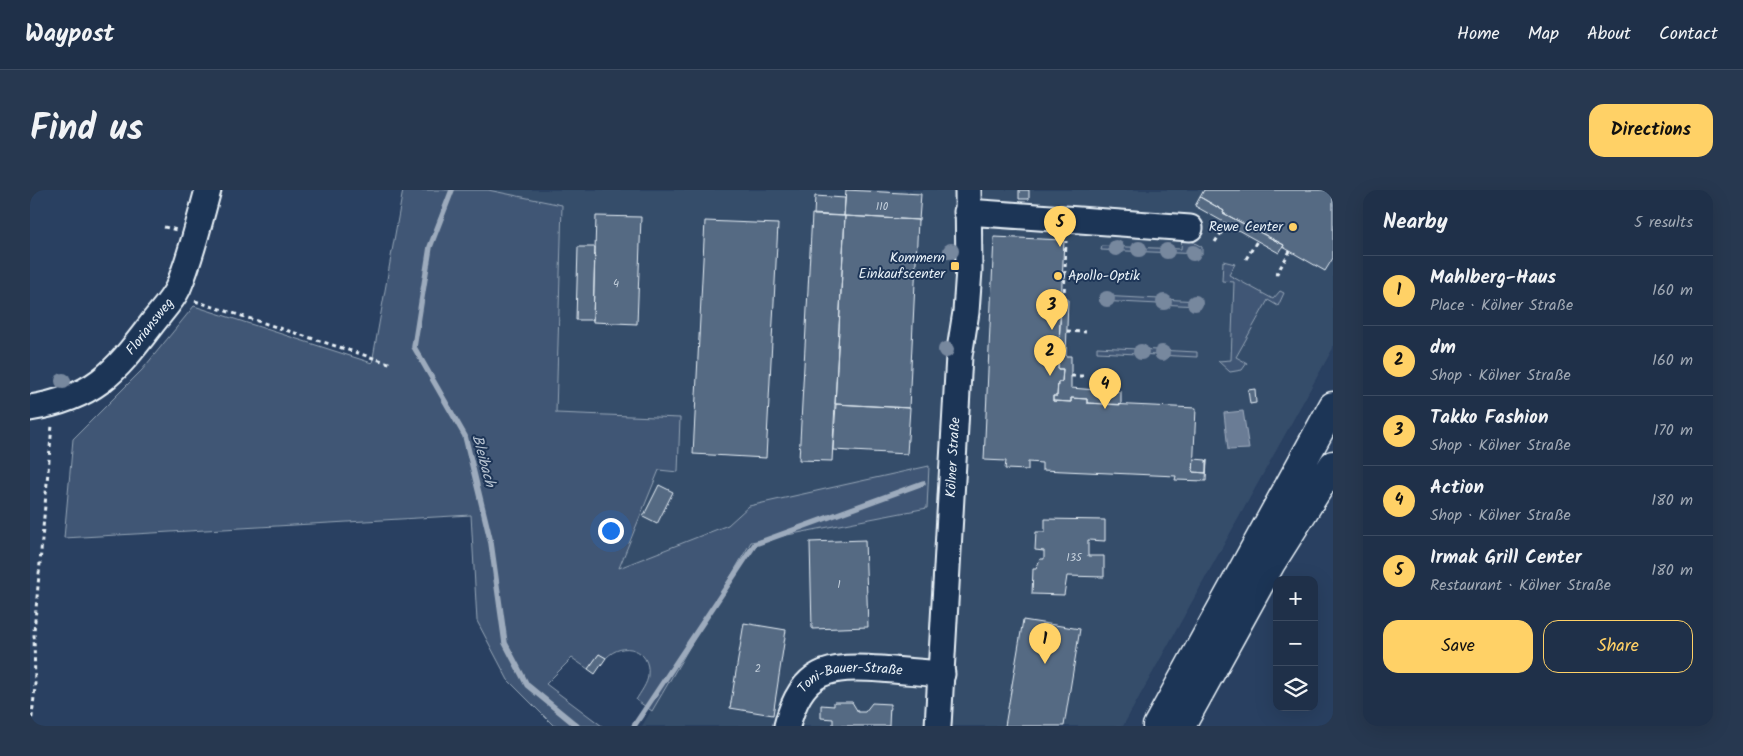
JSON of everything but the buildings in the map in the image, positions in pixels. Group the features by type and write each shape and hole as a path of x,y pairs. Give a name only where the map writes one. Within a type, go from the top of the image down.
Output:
{"main road":[{"path":"1157,726 1333,406"},
{"path":"1181,726 1271,563 1333,465"}],"street":[{"name":"Floriansweg","path":"41,406 87,392 111,375 177,290 196,236 208,190"},
{"path":"968,201 1190,228"},
{"name":"Kölner Straße","path":"938,726 959,356 966,312 969,270 968,201"},
{"name":"Toni-Bauer-Straße","path":"787,726 797,696 812,679 828,670 849,666 942,674"}],"path":[{"path":"1215,242 1227,224"},
{"path":"1064,299 1063,276 1066,238"},
{"path":"1246,259 1257,241"},
{"path":"1276,275 1290,251"},
{"path":"1063,276 1088,277"},
{"path":"190,299 392,364"},
{"path":"1067,331 1086,332"},
{"path":"1071,376 1083,376"},
{"path":"31,726 35,687 34,632 53,417 41,406"}],"shaded area":[{"path":"403,190 488,190 562,205 556,413 680,418 678,472 659,470 619,568 728,525 749,506 929,466 927,508 751,542 652,711 636,700 648,678 648,666 641,653 634,650 620,649 606,658 599,654 588,669 572,658 546,684 602,726 554,726 508,680 477,621 471,515 64,538 73,439 142,370 194,306 372,363"},
{"path":"488,190 1333,190 1333,348 1123,726 642,726 751,542 927,508 749,506 729,525 619,568 659,470 678,471 555,413 562,206"},
{"path":"1182,236 1202,247 1202,254 1101,250 1102,246 1181,249"},
{"path":"1223,261 1235,264 1229,275 1273,299 1280,291 1284,293 1278,306 1268,300 1236,357 1247,363 1242,370 1230,372 1218,361 1231,360 1234,282 1222,281"},
{"path":"1100,296 1200,301 1199,306 1099,301"},
{"path":"1097,347 1197,352 1197,357 1097,352"},
{"path":"1243,411 1249,449 1228,450 1224,413"}],"waterway":[{"name":"Bleibach","path":"452,190 430,247 414,347 465,436 491,543 505,643 527,685 577,726"},
{"path":"634,726 755,544 923,483"}],"place":[{"name":"Rewe Center","path":"1293,227"},
{"name":"Irmak Grill Center","path":"1060,247"},
{"name":"Kommern Einkaufscenter","path":"955,266"},
{"name":"Apollo-Optik","path":"1058,276"},
{"name":"Takko Fashion","path":"1052,330"},
{"name":"dm","path":"1050,376"},
{"name":"Action","path":"1105,409"},
{"name":"Mahlberg-Haus","path":"1045,664"}]}
